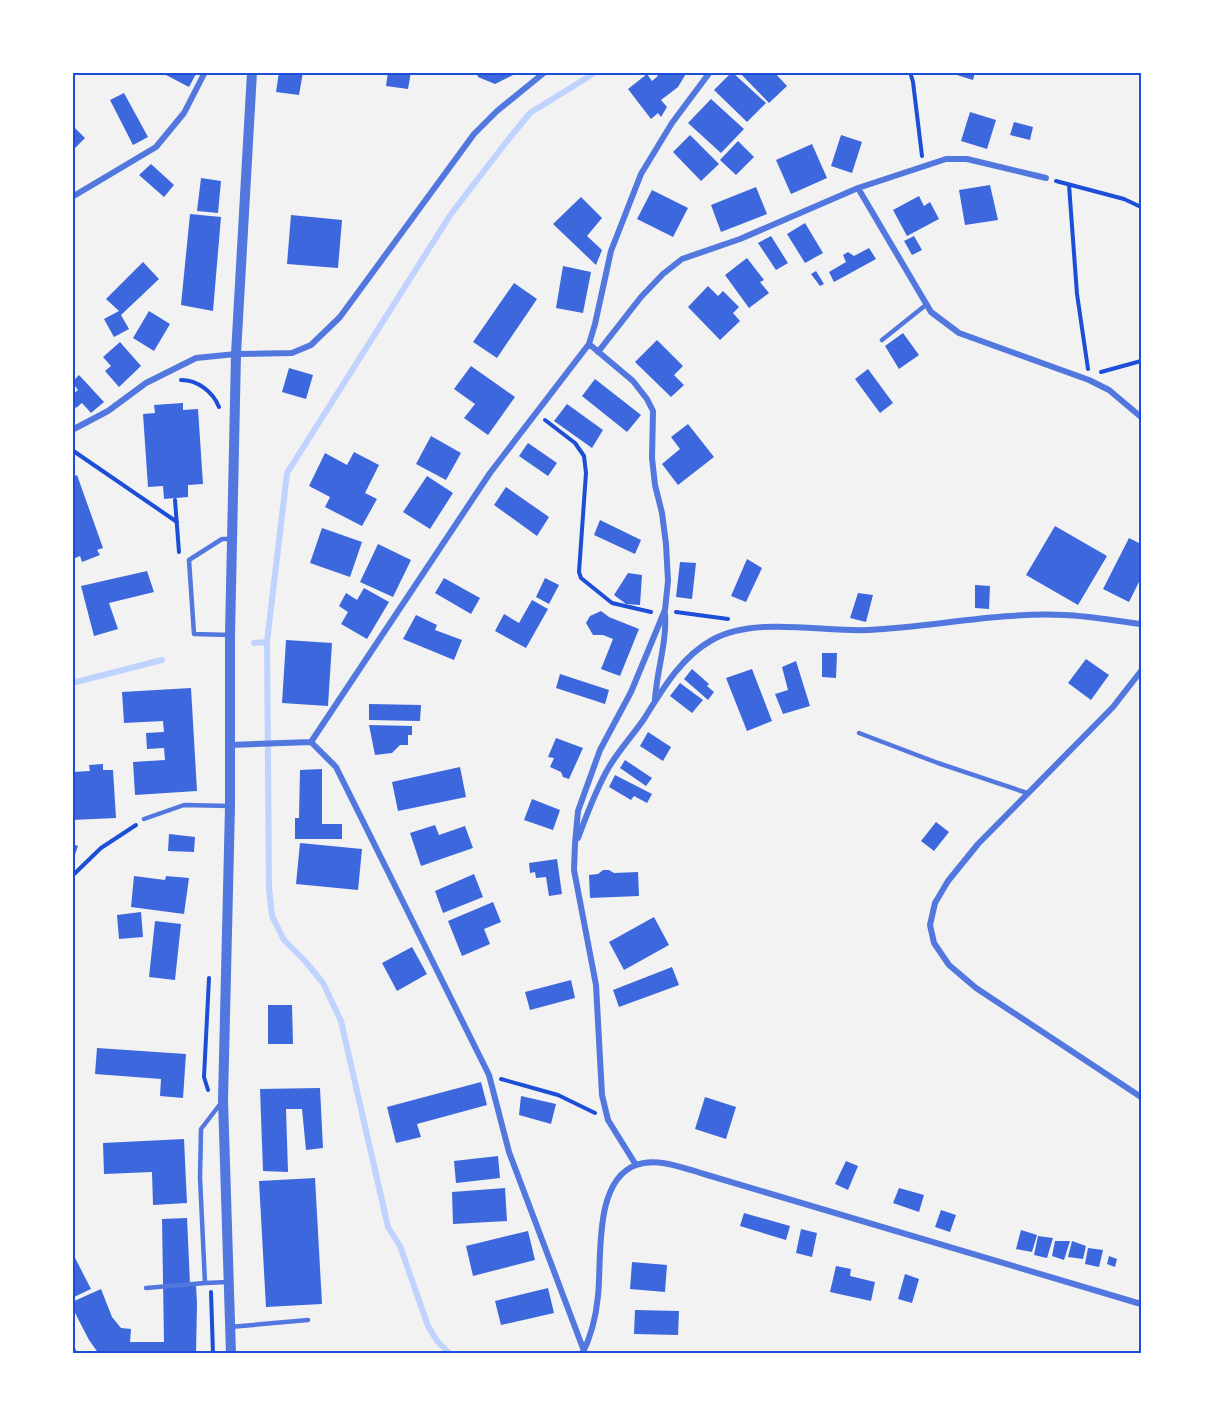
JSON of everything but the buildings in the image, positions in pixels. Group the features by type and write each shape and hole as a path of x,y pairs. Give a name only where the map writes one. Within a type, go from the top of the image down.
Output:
{"street":[{"path":"73,194 156,147 184,114 205,72"},
{"path":"231,1354 224,1100 230,806 230,635 236,354 252,72"},
{"path":"72,430 108,411 146,383 196,358 236,354 292,353 311,345 340,318 474,134 497,111 545,72"},
{"path":"311,742 490,473 589,344 611,251 641,174 672,123 710,72"},
{"path":"598,352 641,297 663,274 682,259 740,239 858,188 946,159 967,159 1046,178"},
{"path":"858,188 931,312 960,333 1089,380 1109,390 1141,417"},
{"path":"589,344 633,381 653,411 652,458 655,485 662,513 668,581 665,610 666,630 657,675 655,702"},
{"path":"636,1165 608,1120 602,1095 596,985 574,870 575,844 578,811 600,750 631,693 665,610"},
{"path":"575,844 610,766 667,683 688,658 711,640 763,626 868,630 1031,615 1064,615 1141,624"},
{"path":"1141,671 1113,707 978,844 948,881 935,903 930,925 934,943 949,965 976,988 1141,1097"},
{"path":"230,745 311,742 336,767 489,1075 509,1152 584,1353"},
{"path":"584,1353 593,1325 598,1297 604,1211 611,1186 622,1174 636,1165 656,1162 694,1171 1141,1304"},
{"path":"72,1349 75,1354"}],"lane":[{"path":"882,340 927,304"},
{"path":"230,635 194,634 189,560 222,539 233,538"},
{"path":"859,733 948,767 1028,793"},
{"path":"144,819 184,806 230,806"},
{"path":"205,1283 200,1178 201,1129 224,1100"},
{"path":"146,1288 228,1282"},
{"path":"230,1327 308,1320"}],"path":[{"path":"910,72 923,165"},
{"path":"1046,178 1124,199 1141,207"},
{"path":"1069,185 1077,294 1089,380 1109,369 1141,361"},
{"path":"535,413 575,443 584,456 586,473 579,573 581,578 612,603 649,612 665,610"},
{"path":"72,450 177,522"},
{"path":"175,500 179,552"},
{"path":"684,614 736,620"},
{"path":"72,876 101,848 144,819"},
{"path":"489,1075 558,1095 594,1113"}],"waterway":[{"path":"254,643 267,642 287,473 451,214 507,141 530,113 596,72"},
{"path":"267,642 269,888 272,916 284,940 323,983 341,1021 388,1227 400,1246 428,1326 437,1341 450,1354"},
{"path":"72,683 162,660"}]}
